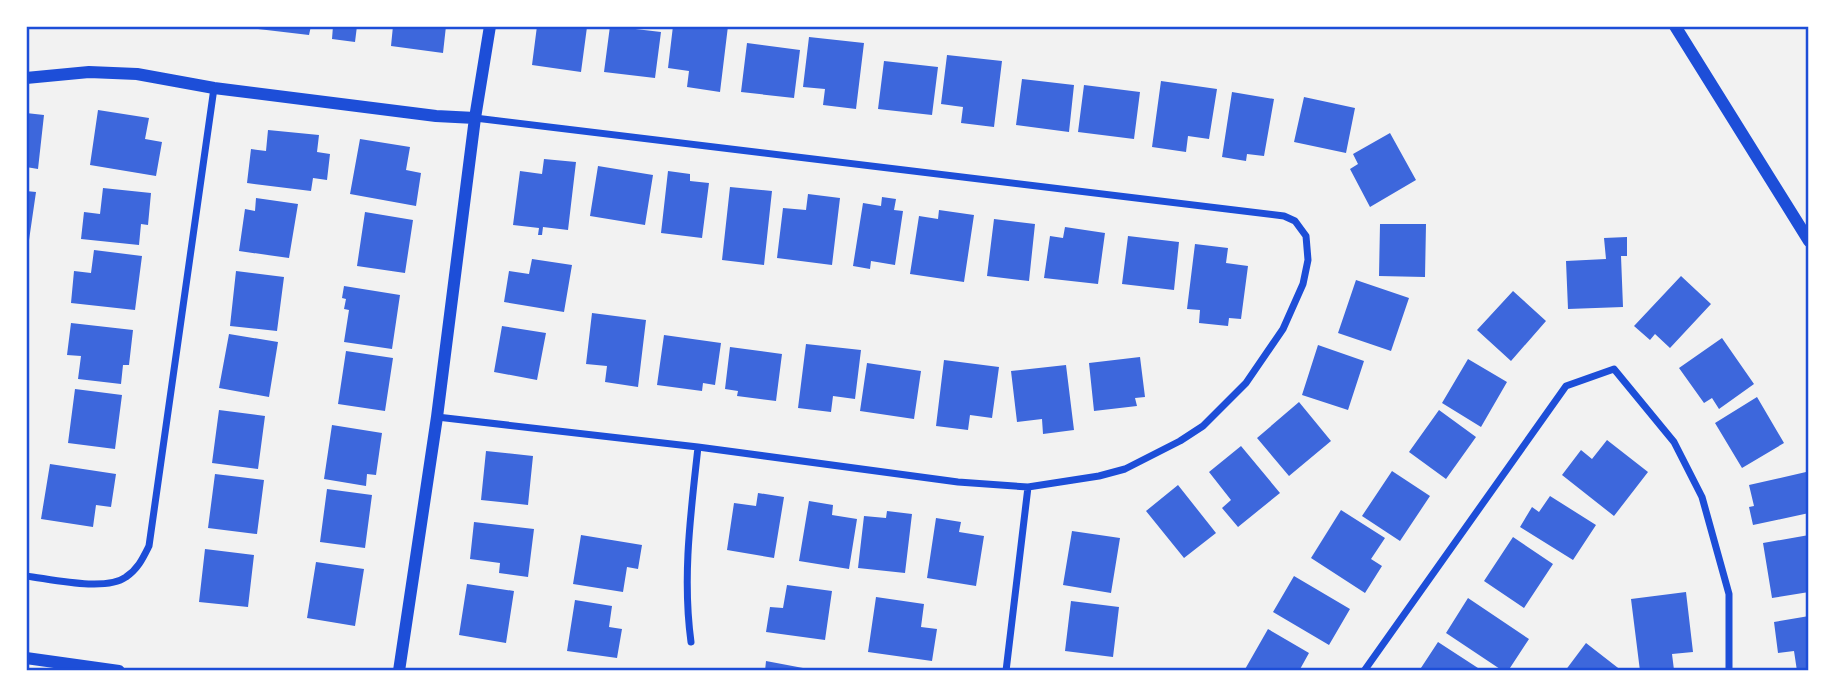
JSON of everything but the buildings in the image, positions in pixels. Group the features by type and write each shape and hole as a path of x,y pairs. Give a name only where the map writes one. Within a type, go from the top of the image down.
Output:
{"street":[{"path":"399,671 437,417 489,26"},
{"path":"1675,26 1809,241"},
{"path":"26,78 89,72 125,74 436,116 475,118 1284,216 1295,221 1306,236 1308,260 1303,284 1283,329 1246,383 1203,426 1180,441 1125,469 1099,476 1028,487 958,482 698,447 437,417"},
{"path":"26,576 97,584 112,583 125,579 140,564 149,546 214,88"},
{"path":"1364,671 1566,386 1614,369 1674,442 1702,497 1729,594 1729,671"},
{"path":"691,642 685,573 698,447"},
{"path":"1006,671 1028,487"},
{"path":"26,658 119,671"}]}
